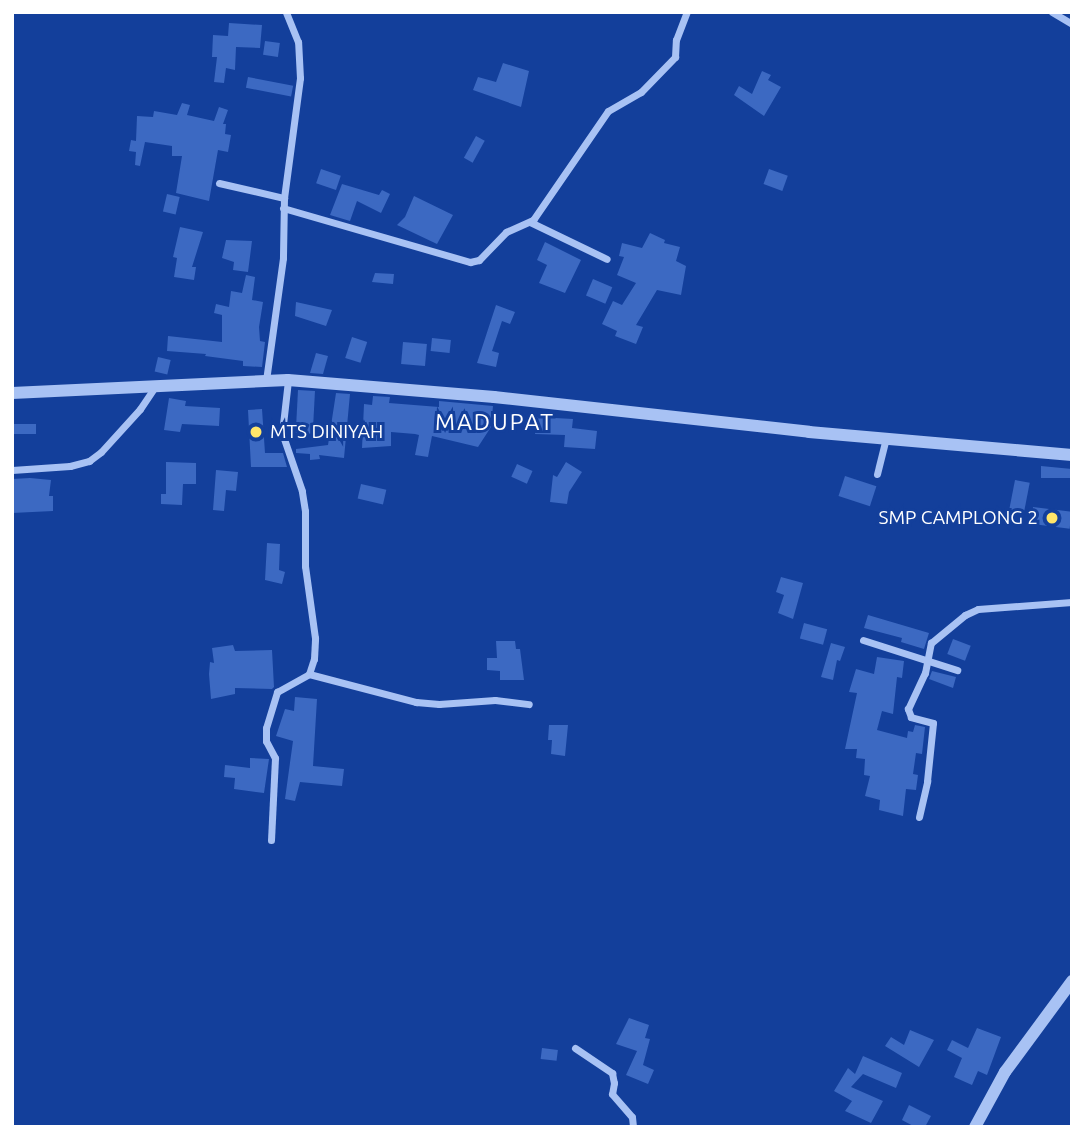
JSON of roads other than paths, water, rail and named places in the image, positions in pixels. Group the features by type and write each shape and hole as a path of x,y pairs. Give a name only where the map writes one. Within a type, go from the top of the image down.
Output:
{"street":[{"path":"266,380 284,258 283,208 300,78 298,42 286,12"},
{"path":"283,208 470,262 480,260 506,232 530,222 608,111 641,92 675,57 676,40 687,12"},
{"path":"1052,12 1072,24"},
{"path":"219,183 284,198"},
{"path":"530,222 607,259"},
{"path":"288,380 282,433 302,491 305,511 305,566 314,638 309,674"},
{"path":"12,393 288,380 494,397 1072,455"},
{"path":"12,470 70,466 89,461 101,452 140,409 155,387"},
{"path":"877,474 886,438"},
{"path":"919,817 927,781 933,723 911,717 908,709 925,673 932,643 978,609 1072,602"},
{"path":"863,640 957,670"},
{"path":"271,840 275,758 266,741 266,728 277,692 309,674 416,702 439,704 495,700 529,704"},
{"path":"975,1127 1005,1072 1072,981"},
{"path":"575,1048 612,1073 612,1094 632,1117 633,1127"}],"place":[{"name":"MTS DINIYAH","path":"256,432"},
{"name":"SMP CAMPLONG 2","path":"1052,518"}],"district":[{"name":"MADUPAT","path":"495,422"}]}
